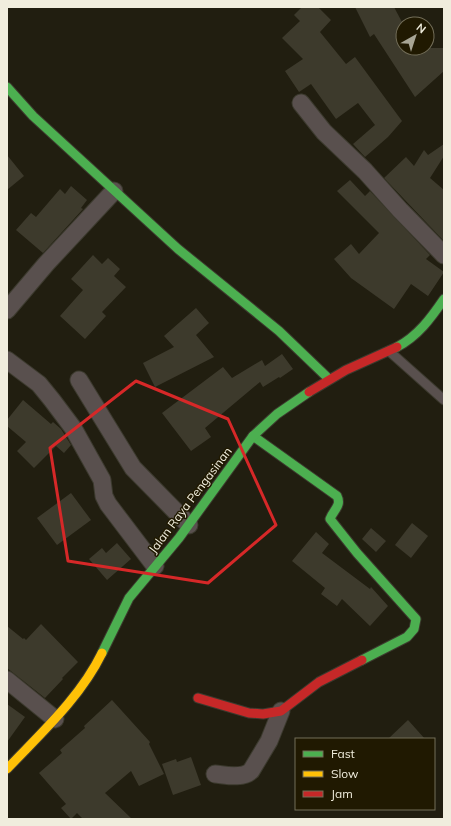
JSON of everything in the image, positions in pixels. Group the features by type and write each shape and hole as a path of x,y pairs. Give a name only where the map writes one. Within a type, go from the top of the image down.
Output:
{"street":[{"path":"7,87 33,116 178,250 298,348 329,380"},
{"path":"301,103 324,132 365,171 400,210 444,255"},
{"path":"7,310 46,264 114,191"},
{"name":"Jalan Raya Pengasinan","path":"7,769 66,708 94,669 129,598 170,550 253,436 266,423 300,396 360,364 388,352 411,338 425,325 444,299"},
{"path":"7,360 39,384 73,428 102,480 104,496 108,504 155,566"},
{"path":"79,380 133,468 189,524"},
{"path":"198,698 249,713 263,714 281,711 319,682 404,639 416,628 416,619 356,552 330,519 340,505 340,500 337,496 253,436"},
{"path":"7,680 55,719"},
{"path":"215,774 241,776 248,774 270,741 281,711"}],"lane":[{"path":"388,352 444,400"}],"highlighted area":[{"path":"136,381 228,419 276,525 208,583 68,561 50,448"}],"building":[{"path":"302,7 318,7 331,20 320,32 346,64 355,57 402,121 388,137 365,157 353,144 375,125 358,103 336,119 311,84 299,92 285,71 303,59 282,38 300,21 294,15"},
{"path":"355,7 394,7 399,16 395,16 395,56 435,56 435,48 444,48 444,71 415,97 374,34 370,37"},
{"path":"444,144 444,156 430,178 444,190 443,240 384,178 406,157 414,166 424,150 428,155"},
{"path":"7,155 24,176 7,190"},
{"path":"350,180 365,196 370,191 430,255 426,259 444,272 428,296 411,284 394,309 351,278 334,259 351,244 359,254 379,233 337,191"},
{"path":"71,186 87,200 81,208 83,209 43,253 16,230 31,213 36,217 60,189 65,194"},
{"path":"93,255 102,264 108,258 120,269 114,276 126,287 102,312 106,316 85,339 60,316 83,290 71,279"},
{"path":"196,308 209,323 196,335 214,357 155,387 143,363 174,347 164,336"},
{"path":"282,354 293,369 263,387 260,382 205,428 211,437 191,451 162,413 223,367 232,378 262,360 265,366"},
{"path":"23,400 51,424 53,422 61,429 71,445 64,453 56,446 34,468 17,451 26,442 7,426 7,420"},
{"path":"71,493 91,520 57,545 37,518"},
{"path":"412,523 428,536 411,558 395,545"},
{"path":"371,528 386,541 376,552 362,539"},
{"path":"316,532 329,544 322,553 370,589 371,587 388,606 370,626 342,599 337,606 321,594 325,588 292,561"},
{"path":"117,543 131,559 107,580 89,559 102,548 106,553"},
{"path":"41,624 78,662 45,698 7,668 7,626 26,640"},
{"path":"112,700 150,742 149,744 164,774 139,786 131,771 105,793 132,819 83,819 77,813 71,819 61,808 66,804 39,773 62,753 60,750 85,728 84,726"},
{"path":"7,704 25,717 7,742"},
{"path":"408,720 424,738 389,738"},
{"path":"191,757 201,785 173,795 162,764 176,759 177,762"}],"traffic: fast":[{"path":"7,87 33,116 178,249 279,331 329,379"},
{"path":"397,347 405,343 418,332 429,320 444,299"},
{"path":"102,653 129,598 179,538 253,436 277,414 309,392"},
{"path":"253,436 337,496 338,505 330,519 357,553 416,619 414,629 407,637 362,660"}],"traffic: slow":[{"path":"7,769 71,700 83,685 102,653"}],"traffic: jam":[{"path":"309,392 346,370 397,347"},
{"path":"198,698 249,713 263,714 281,711 319,682 362,660"}]}
